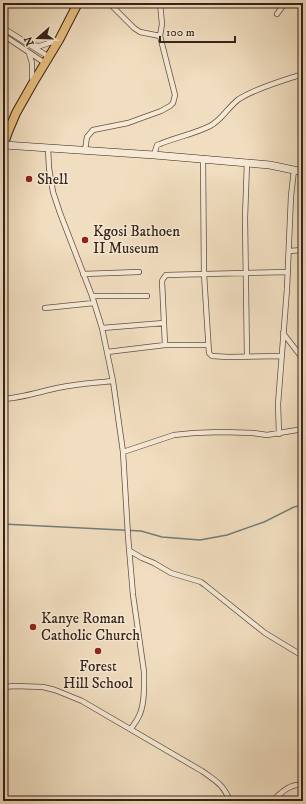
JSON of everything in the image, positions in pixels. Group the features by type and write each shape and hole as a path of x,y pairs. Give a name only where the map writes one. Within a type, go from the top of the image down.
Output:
{"highway":[{"path":"3,146 16,113 59,40 78,3"}],"street":[{"path":"109,3 140,32 160,36"},
{"path":"85,150 87,137 93,130 128,123 161,111 173,103 175,95 160,36 162,24 160,3"},
{"path":"277,14 285,3"},
{"path":"3,28 47,60"},
{"path":"3,35 29,52 47,60"},
{"path":"28,45 40,46 59,40"},
{"path":"29,52 32,63 33,83"},
{"path":"154,155 157,146 160,144 193,134 214,124 239,99 272,84 303,74"},
{"path":"3,146 85,150 246,162 303,172"},
{"path":"48,148 49,168 53,192 92,296 102,328 113,381 124,452 127,521 133,596 144,682 143,700 139,718 131,729"},
{"path":"203,159 204,274 209,353 212,356 228,357 281,356"},
{"path":"246,162 247,357"},
{"path":"279,434 278,404 288,272 291,196 294,170"},
{"path":"289,251 303,250"},
{"path":"83,274 139,272"},
{"path":"165,345 163,279 166,275 288,272"},
{"path":"92,296 147,296"},
{"path":"45,308 94,303"},
{"path":"102,328 164,323"},
{"path":"283,334 303,359"},
{"path":"107,352 165,345 208,345"},
{"path":"3,399 76,384 113,381"},
{"path":"124,452 174,435 222,432 267,435 303,429"},
{"path":"130,551 154,563 170,574 201,582 265,633 303,656"},
{"path":"3,687 43,687 55,690 82,701 202,771 219,783 226,791 230,801"},
{"path":"272,801 292,786 296,784 303,785"}],"waterway":[{"path":"3,524 141,531 162,537 200,540 227,535 264,522 294,507 303,505"}],"place":[{"name":"Shell","path":"29,179"},
{"name":"Kgosi Bathoen II Museum","path":"85,240"},
{"name":"Kanye Roman Catholic Church","path":"33,627"},
{"name":"Forest Hill School","path":"98,651"}]}
